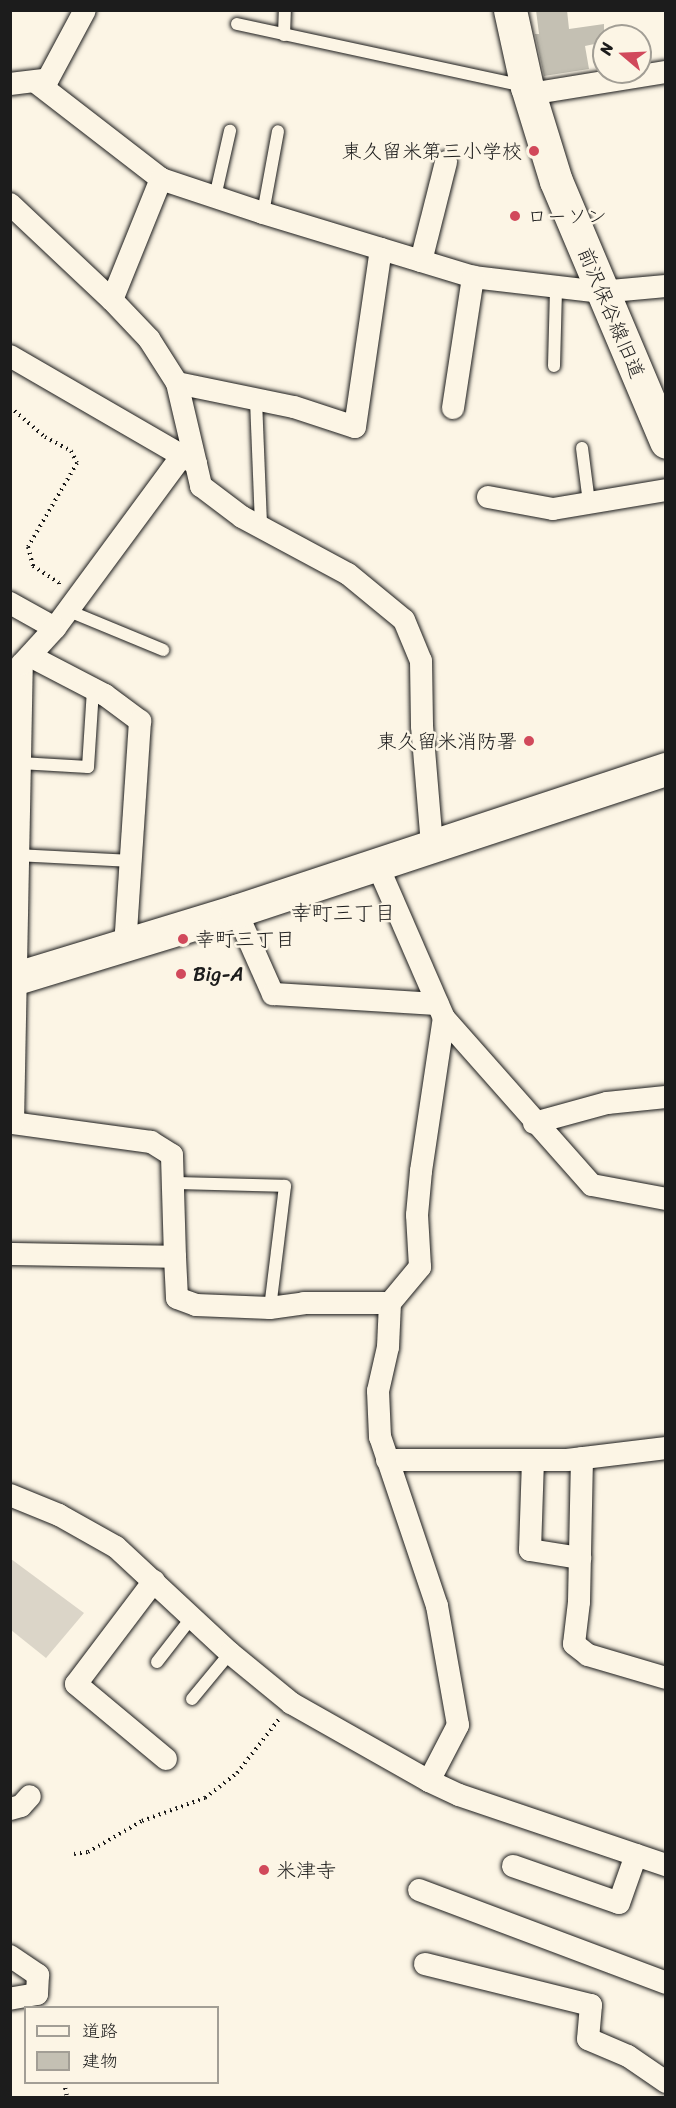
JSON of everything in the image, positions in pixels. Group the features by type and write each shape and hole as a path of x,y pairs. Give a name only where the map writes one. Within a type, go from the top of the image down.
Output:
{"street":[{"path":"36,83 53,71 86,10"},
{"name":"前沢保谷線旧道","path":"510,10 529,91 556,181 600,292 666,442"},
{"path":"529,91 666,72"},
{"path":"10,84 23,80 36,83 161,179 263,213 473,277 600,292 666,286"},
{"path":"421,261 446,162"},
{"path":"112,300 161,179"},
{"path":"12,209 112,300 149,339 177,382 189,461 201,486 261,527 348,574 404,620 421,662 422,726 432,844"},
{"path":"177,382 294,407 355,427 381,249"},
{"path":"453,408 473,277"},
{"path":"10,356 189,461"},
{"path":"189,461 22,664 12,980 13,1124 151,1142 172,1155 177,1298 196,1305 270,1308 304,1303 390,1303"},
{"path":"488,497 553,509 666,490"},
{"path":"10,603 58,622"},
{"path":"30,656 93,689 140,721 125,945"},
{"path":"12,980 236,911 432,844 666,769"},
{"path":"377,864 441,1011 534,1123 592,1185 666,1199"},
{"path":"236,911 273,994 441,1011"},
{"path":"429,1781 458,1725 437,1606 380,1437 378,1391 388,1347 390,1303 420,1268 417,1215 441,1011"},
{"path":"534,1123 607,1103 666,1097"},
{"path":"10,1254 175,1257"},
{"path":"387,1460 582,1458 666,1448"},
{"path":"582,1458 580,1558 574,1644 588,1655 666,1678"},
{"path":"533,1460 530,1550 580,1558"},
{"path":"10,1495 59,1515 116,1547 230,1653 291,1702 429,1781 459,1796 666,1865"},
{"path":"154,1581 76,1684 166,1759"},
{"path":"10,1809 21,1806 30,1796"},
{"path":"513,1866 619,1903 636,1855"},
{"path":"419,1890 666,1983"},
{"path":"10,1956 38,1975 37,1995 10,2000"},
{"path":"425,1964 591,2005 588,2039 628,2056 666,2082"}],"lane":[{"path":"284,34 285,10"},
{"path":"237,24 529,91"},
{"path":"215,196 230,131"},
{"path":"263,213 278,131"},
{"path":"554,366 556,287"},
{"path":"256,400 261,527"},
{"path":"582,448 589,503"},
{"path":"58,622 164,650"},
{"path":"20,763 88,767 93,689"},
{"path":"17,855 131,861"},
{"path":"173,1183 285,1186 270,1308"},
{"path":"157,1662 192,1617"},
{"path":"192,1699 230,1653"}],"path":[{"path":"10,407 45,437 71,451 77,463 28,547 33,566 59,583 61,609 58,622"},
{"path":"74,1854 88,1852 142,1821 205,1798 237,1773 291,1702"}],"shaded area":[{"path":"11,1559 84,1613 46,1658 11,1630"}],"building":[{"path":"536,10 567,10 569,29 592,26 592,45 585,46 589,69 544,76 535,34 539,34"}],"place":[{"name":"東久留米第三小学校","path":"534,151"},
{"name":"ローソン","path":"515,216"},
{"name":"東久留米消防署","path":"529,741"},
{"name":"幸町三丁目","path":"183,939"},
{"name":"Big-A","path":"181,974"},
{"name":"米津寺","path":"264,1870"}],"district":[{"name":"幸町三丁目","path":"343,913"}]}
